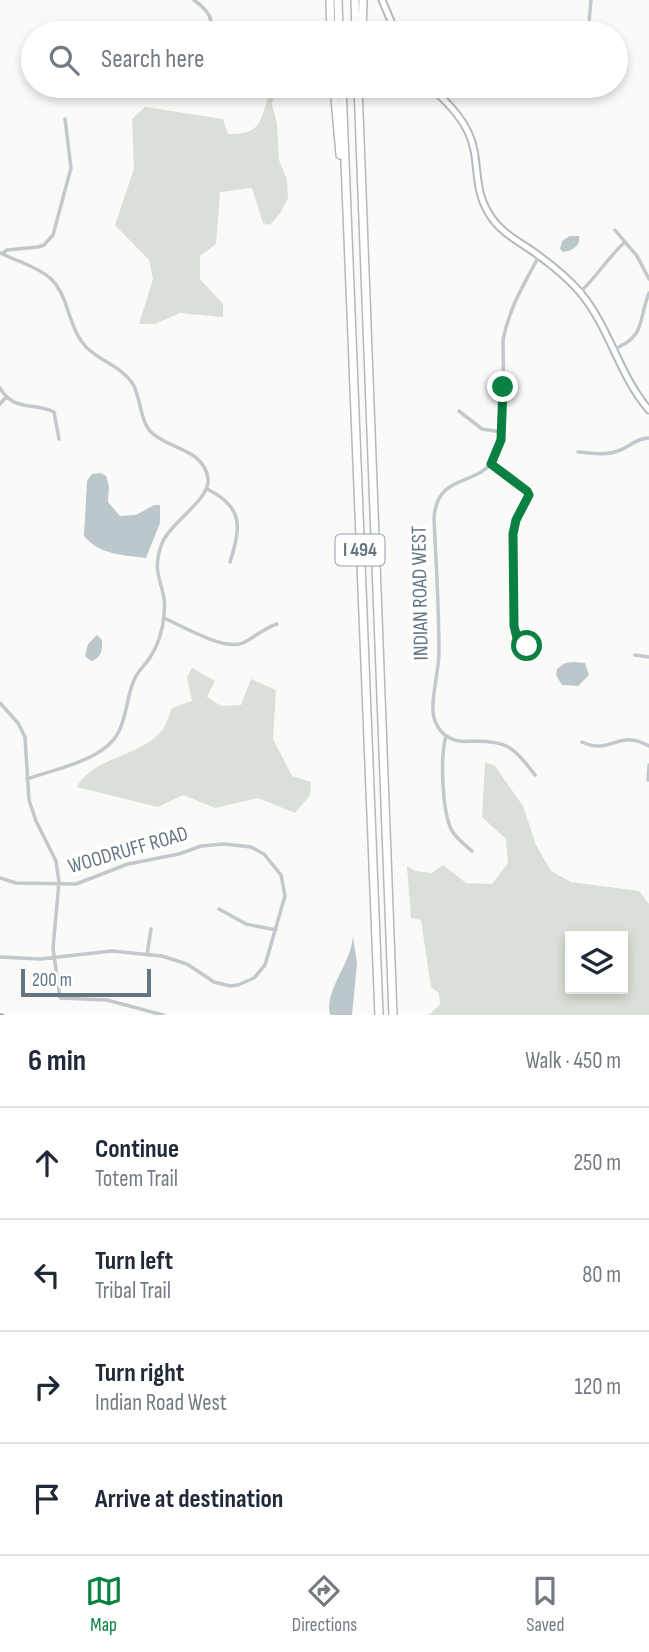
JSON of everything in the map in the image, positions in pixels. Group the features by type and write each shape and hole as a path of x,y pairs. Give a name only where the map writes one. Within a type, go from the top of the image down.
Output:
{"highway":[{"path":"330,0 331,21"},
{"path":"338,0 339,21"},
{"path":"355,0 356,21"},
{"path":"362,21 363,0"},
{"path":"335,98 344,177"},
{"name":"I 494","path":"342,98 379,1015"},
{"name":"I 494","path":"359,98 393,1015"}],"street":[{"path":"194,0 204,8 211,21"},
{"path":"382,0 391,21"},
{"path":"590,21 591,0"},
{"path":"441,98 455,111 467,129 474,150 480,193 488,213 506,234 539,256 580,292 599,320 632,389 649,410"},
{"path":"2,253 17,248 38,247 49,241 53,235 71,168 65,119"},
{"path":"615,230 637,256 649,279"},
{"path":"580,292 625,242"},
{"path":"2,253 43,271 56,283 65,299 76,334 88,349 128,377 152,434 196,456 208,477 204,495 174,524 160,551 157,573 164,603 164,618 155,648 133,681 123,721 115,739 92,756 27,779"},
{"path":"527,646 517,638 514,626 513,534 516,520 529,495 491,464 499,449 502,432 505,329 519,291 539,256"},
{"path":"613,350 629,343 638,333 649,293"},
{"path":"0,388 6,397 17,404 51,409 54,412 59,439"},
{"path":"0,404 6,397"},
{"path":"459,411 482,429 502,432"},
{"path":"578,452 606,454 623,449 640,439 649,438"},
{"name":"INDIAN ROAD WEST","path":"446,736 437,725 433,711 439,656 435,508 440,495 449,486 491,464"},
{"path":"207,489 227,501 237,519 239,533 230,562"},
{"path":"164,618 229,646 241,644 266,627 277,624"},
{"path":"635,655 649,657"},
{"path":"0,703 18,723 26,737 27,779 32,811 52,851 59,885 53,932 60,998 107,1000 163,1015"},
{"path":"472,851 452,831 446,813 443,748 446,736 461,742 494,741 507,745 518,752 535,775"},
{"path":"582,741 601,747 628,739 649,746"},
{"path":"648,780 649,765"},
{"name":"WOODRUFF ROAD","path":"0,878 10,883 59,885 86,882 117,867 179,854 201,846 224,844 251,847 264,854 284,881 285,896 276,930"},
{"path":"0,957 35,959 112,951 147,955 179,960 214,982 239,985 254,978 265,965 276,930 246,924 219,909"},
{"path":"147,955 151,929"}],"shaded area":[{"path":"268,98 273,98 279,160 287,180 288,198 270,225 263,223 252,188 220,192 216,244 200,256 200,279 223,304 223,317 180,313 155,324 139,324 153,279 149,260 115,225 134,169 132,119 145,107 223,119 228,134 254,129 264,112"},
{"path":"570,236 579,236 579,243 573,249 563,252 560,249 562,241"},
{"path":"101,473 106,476 109,486 108,502 120,516 136,515 154,505 160,505 160,523 146,558 104,551 84,536 87,481 92,474"},
{"path":"97,635 102,640 102,650 97,658 91,661 85,656 88,644"},
{"path":"565,663 585,663 589,675 578,686 562,685 556,675 557,669"},
{"path":"192,668 215,681 207,697 221,706 241,705 251,679 276,690 273,739 292,776 311,782 310,795 295,813 258,798 215,808 183,795 158,807 77,787 94,769 154,738 164,727 172,708 192,701 187,677"},
{"path":"485,762 495,766 523,806 536,845 551,871 571,882 639,891 649,904 649,1015 429,1015 440,1004 439,993 431,987 421,920 411,918 407,866 415,871 432,873 443,865 466,883 492,884 508,863 506,839 482,817"},
{"path":"353,936 357,964 352,1015 330,1015 331,996 348,957"}],"railway":[{"path":"0,1014 4,1015"}],"route":[{"path":"503,387 501,440 491,464 529,495 516,520 513,534 514,626 517,638 527,646"}]}
